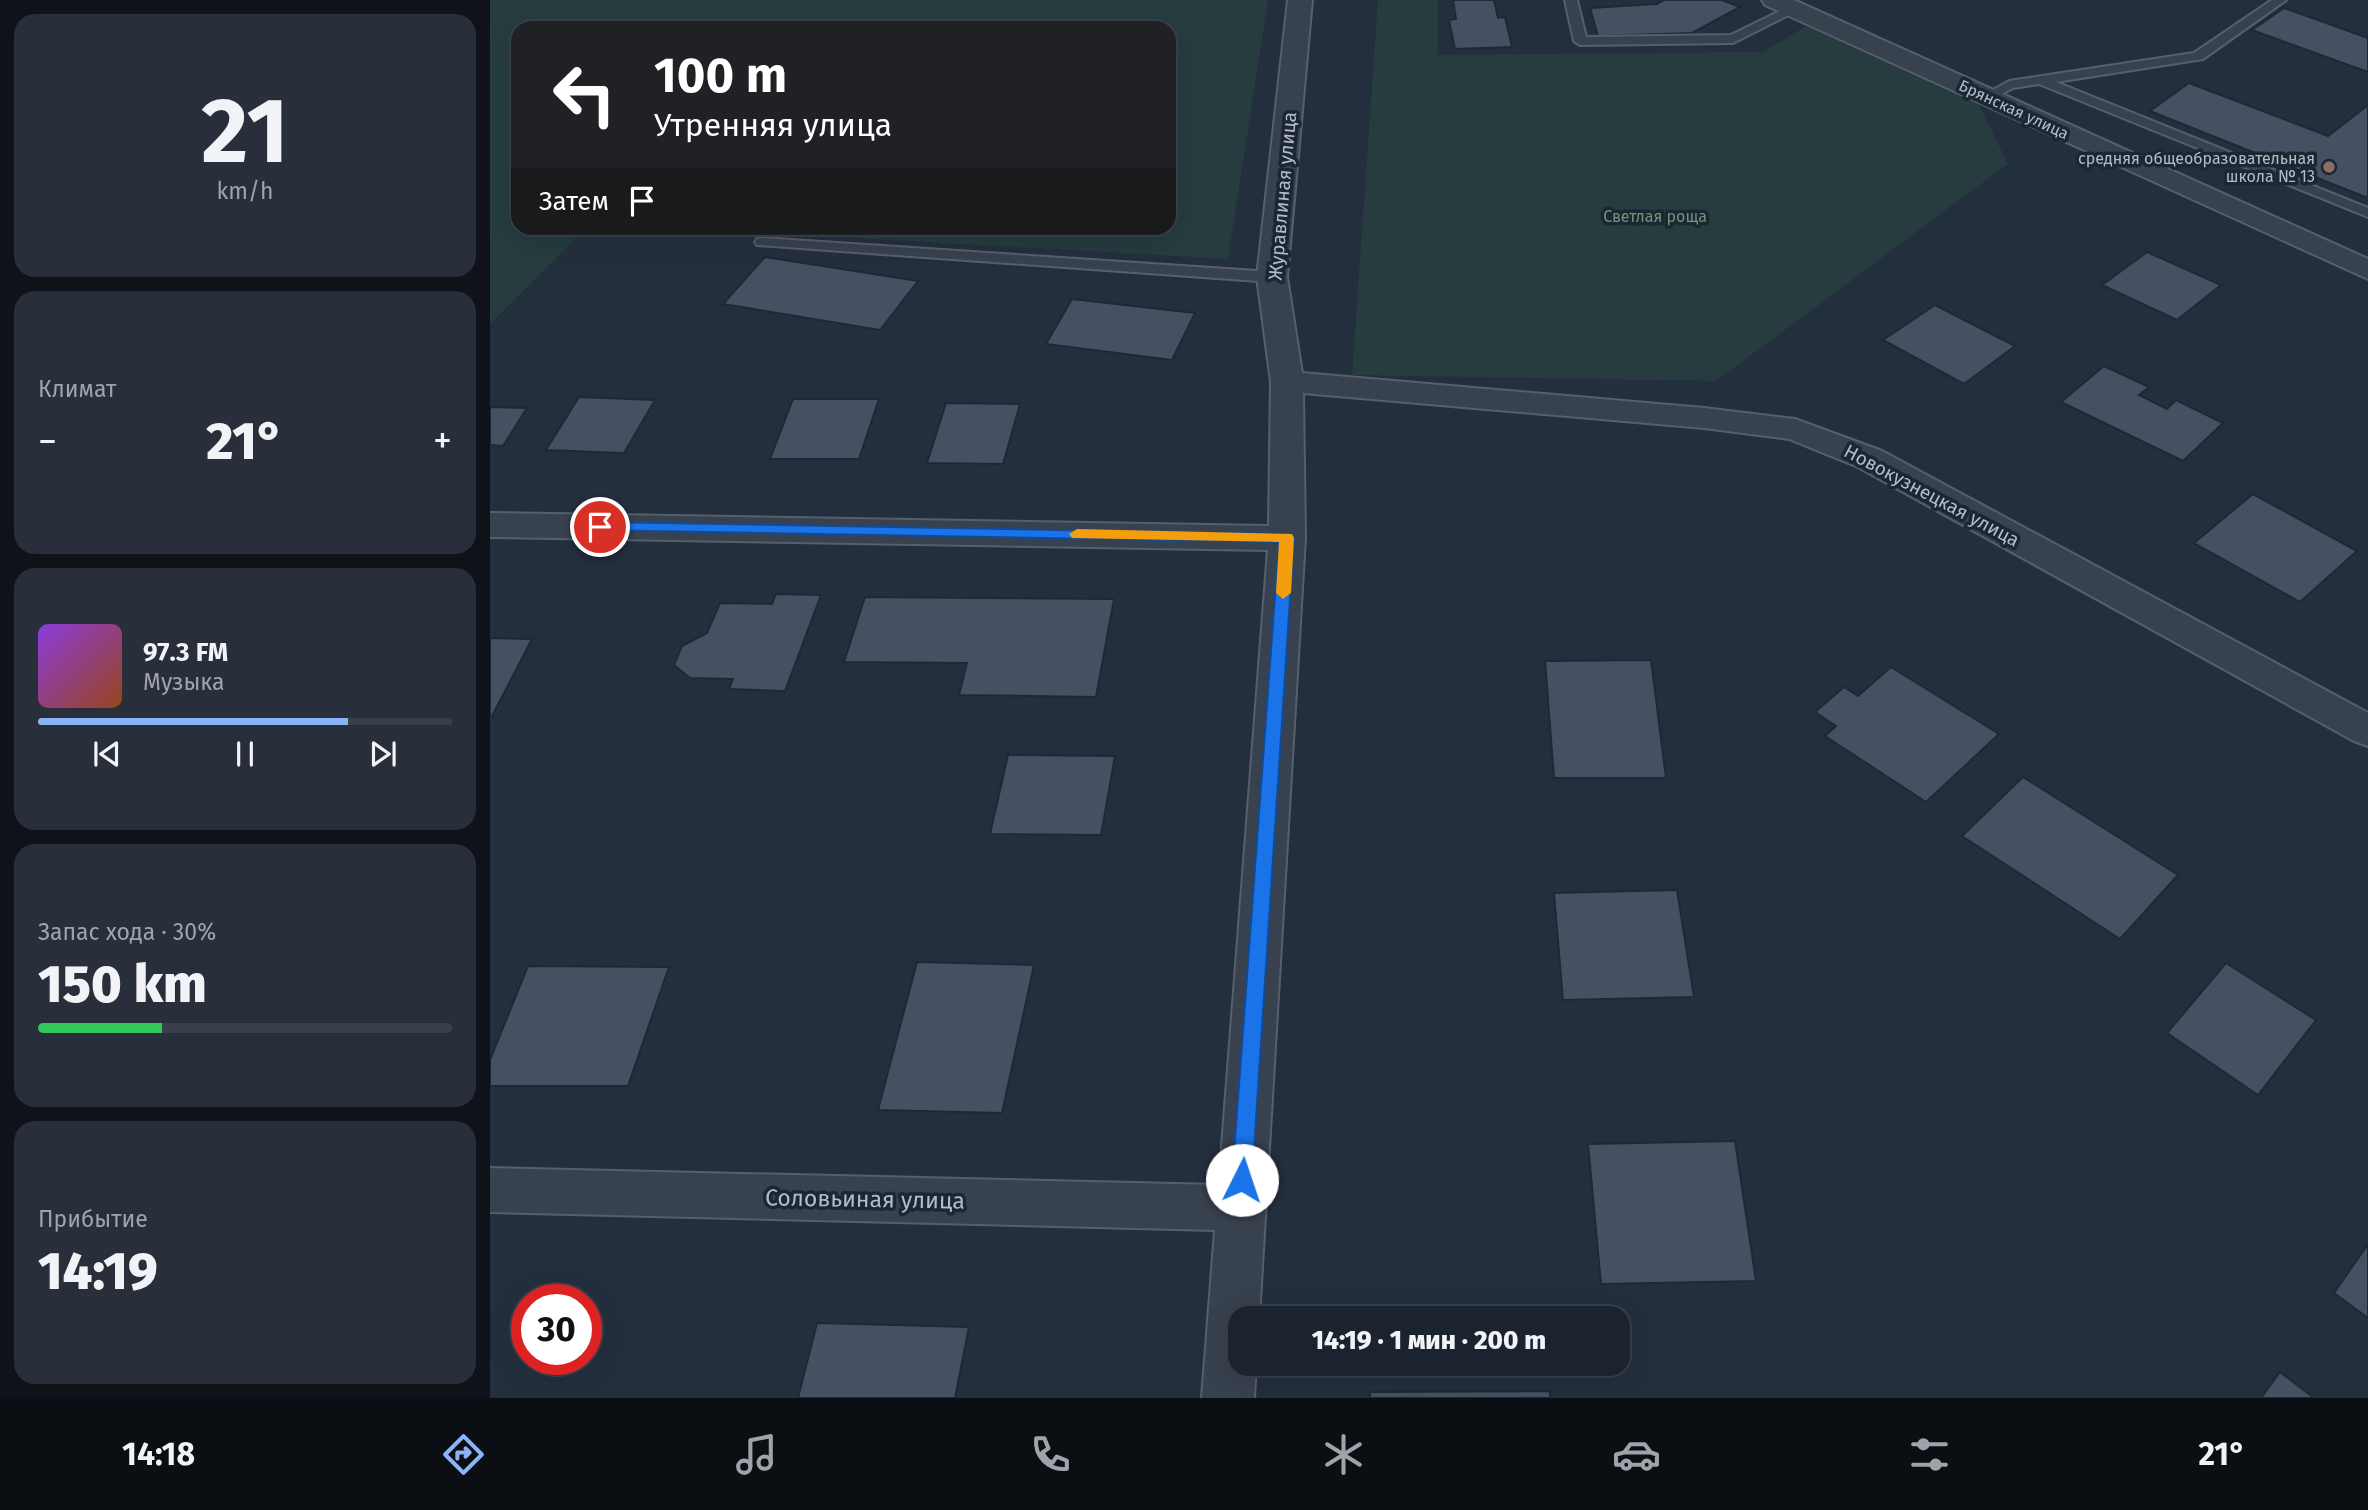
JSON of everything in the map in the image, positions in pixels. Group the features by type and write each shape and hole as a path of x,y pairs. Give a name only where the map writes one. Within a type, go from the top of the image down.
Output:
{"street":[{"name":"Журавлиная улица","path":"1228,1398 1287,538 1287,382 1272,276 1300,0"},
{"name":"Брянская улица","path":"1784,4 2368,270"},
{"name":"Новокузнецкая улица","path":"1287,382 1704,418 1795,429 1870,459 2368,731"},
{"path":"490,525 1287,538"},
{"name":"Соловьиная улица","path":"490,1190 1240,1208"}],"lane":[{"path":"1571,0 1580,41 1733,39 1784,4"},
{"path":"1988,97 2009,85 2197,56 2280,0"},
{"path":"2040,80 2368,213"},
{"path":"762,242 1272,276"}],"green space":[{"path":"490,0 1268,0 1228,259 803,235 1176,235 1176,21 511,21 511,235 583,235 490,324"},
{"name":"Светлая роща","path":"1378,0 1438,0 1438,55 1764,52 1806,26 1979,105 2008,164 1716,381 1352,375"}],"building":[{"path":"1453,0 1494,0 1498,18 1505,17 1512,47 1455,49 1449,20 1456,19"},
{"path":"1664,0 1722,0 1740,7 1692,33 1598,36 1590,8 1657,4"},
{"path":"2284,8 2368,38 2368,72 2252,30"},
{"name":"средняя общеобразовательная школа № 13","path":"2189,83 2328,136 2368,105 2368,198 2150,111"},
{"path":"2147,252 2221,285 2177,320 2102,285"},
{"path":"765,257 918,281 880,330 723,304"},
{"path":"1072,299 1195,313 1172,360 1046,344"},
{"path":"1935,305 2015,346 1964,384 1883,340"},
{"path":"2104,366 2149,387 2139,395 2167,409 2176,400 2223,423 2183,461 2061,402"},
{"path":"579,397 655,400 624,453 546,450"},
{"path":"793,399 879,399 859,459 770,459"},
{"path":"946,403 1020,404 1003,464 927,463"},
{"path":"490,407 527,408 503,446 490,445"},
{"path":"2253,494 2357,551 2300,602 2194,543"},
{"path":"776,594 821,595 785,691 729,689 733,679 690,678 674,665 682,646 707,633 720,603 772,604"},
{"path":"865,597 1114,599 1096,697 959,695 967,663 844,662"},
{"path":"490,638 532,639 492,716 490,716"},
{"path":"1651,660 1666,778 1554,778 1545,661"},
{"path":"1891,667 1999,734 1926,802 1825,736 1836,726 1815,712 1844,687 1858,696"},
{"path":"1008,755 1115,756 1101,835 990,834"},
{"path":"2023,777 2178,875 2120,939 1962,836"},
{"path":"1677,890 1694,997 1563,1000 1554,893"},
{"path":"917,962 1034,965 1002,1113 878,1110"},
{"path":"2226,963 2316,1020 2258,1095 2167,1033"},
{"path":"528,966 669,967 628,1086 490,1086 490,1060"},
{"path":"1735,1141 1756,1281 1601,1284 1588,1144"},
{"path":"2368,1244 2368,1318 2334,1293"},
{"path":"817,1323 969,1327 955,1398 798,1398"},
{"path":"2280,1372 2314,1398 2261,1398"},
{"path":"1550,1391 1550,1398 1370,1398 1370,1392"}],"slow traffic":[{"path":"1077,534 1287,538 1283,593"}],"place":[{"name":"средняя общеобразовательная школа № 13","path":"2329,167"}],"route":[{"path":"600,527 1287,538 1242,1180"}]}
